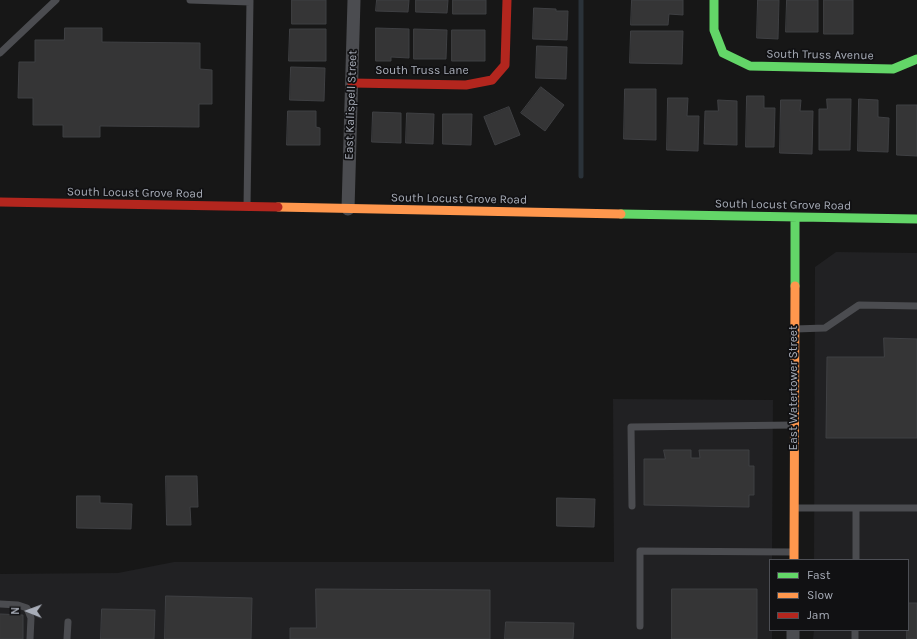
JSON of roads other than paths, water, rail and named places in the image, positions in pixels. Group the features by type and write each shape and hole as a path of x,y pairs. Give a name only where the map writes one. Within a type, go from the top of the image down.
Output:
{"main road":[{"name":"South Truss Lane","path":"352,83 466,85 492,80 504,65 506,0"},
{"name":"South Truss Avenue","path":"714,0 714,30 723,53 750,66 893,69 917,58"},
{"name":"South Locust Grove Road","path":"0,202 917,219"},
{"name":"East Watertower Street","path":"794,556 795,217"}],"street":[{"name":"East Kalispell Street","path":"348,209 354,0"}],"lane":[{"path":"0,53 56,0"},
{"path":"190,0 250,1 246,207"},
{"path":"794,329 825,328 859,305 917,306"},
{"path":"632,506 630,427 794,425"},
{"path":"794,508 917,508"},
{"path":"856,508 856,559"},
{"path":"640,626 640,551 794,556"},
{"path":"0,604 18,605 27,608 31,618 30,639"},
{"path":"67,639 68,622"}],"waterway":[{"path":"581,0 581,176"}]}
